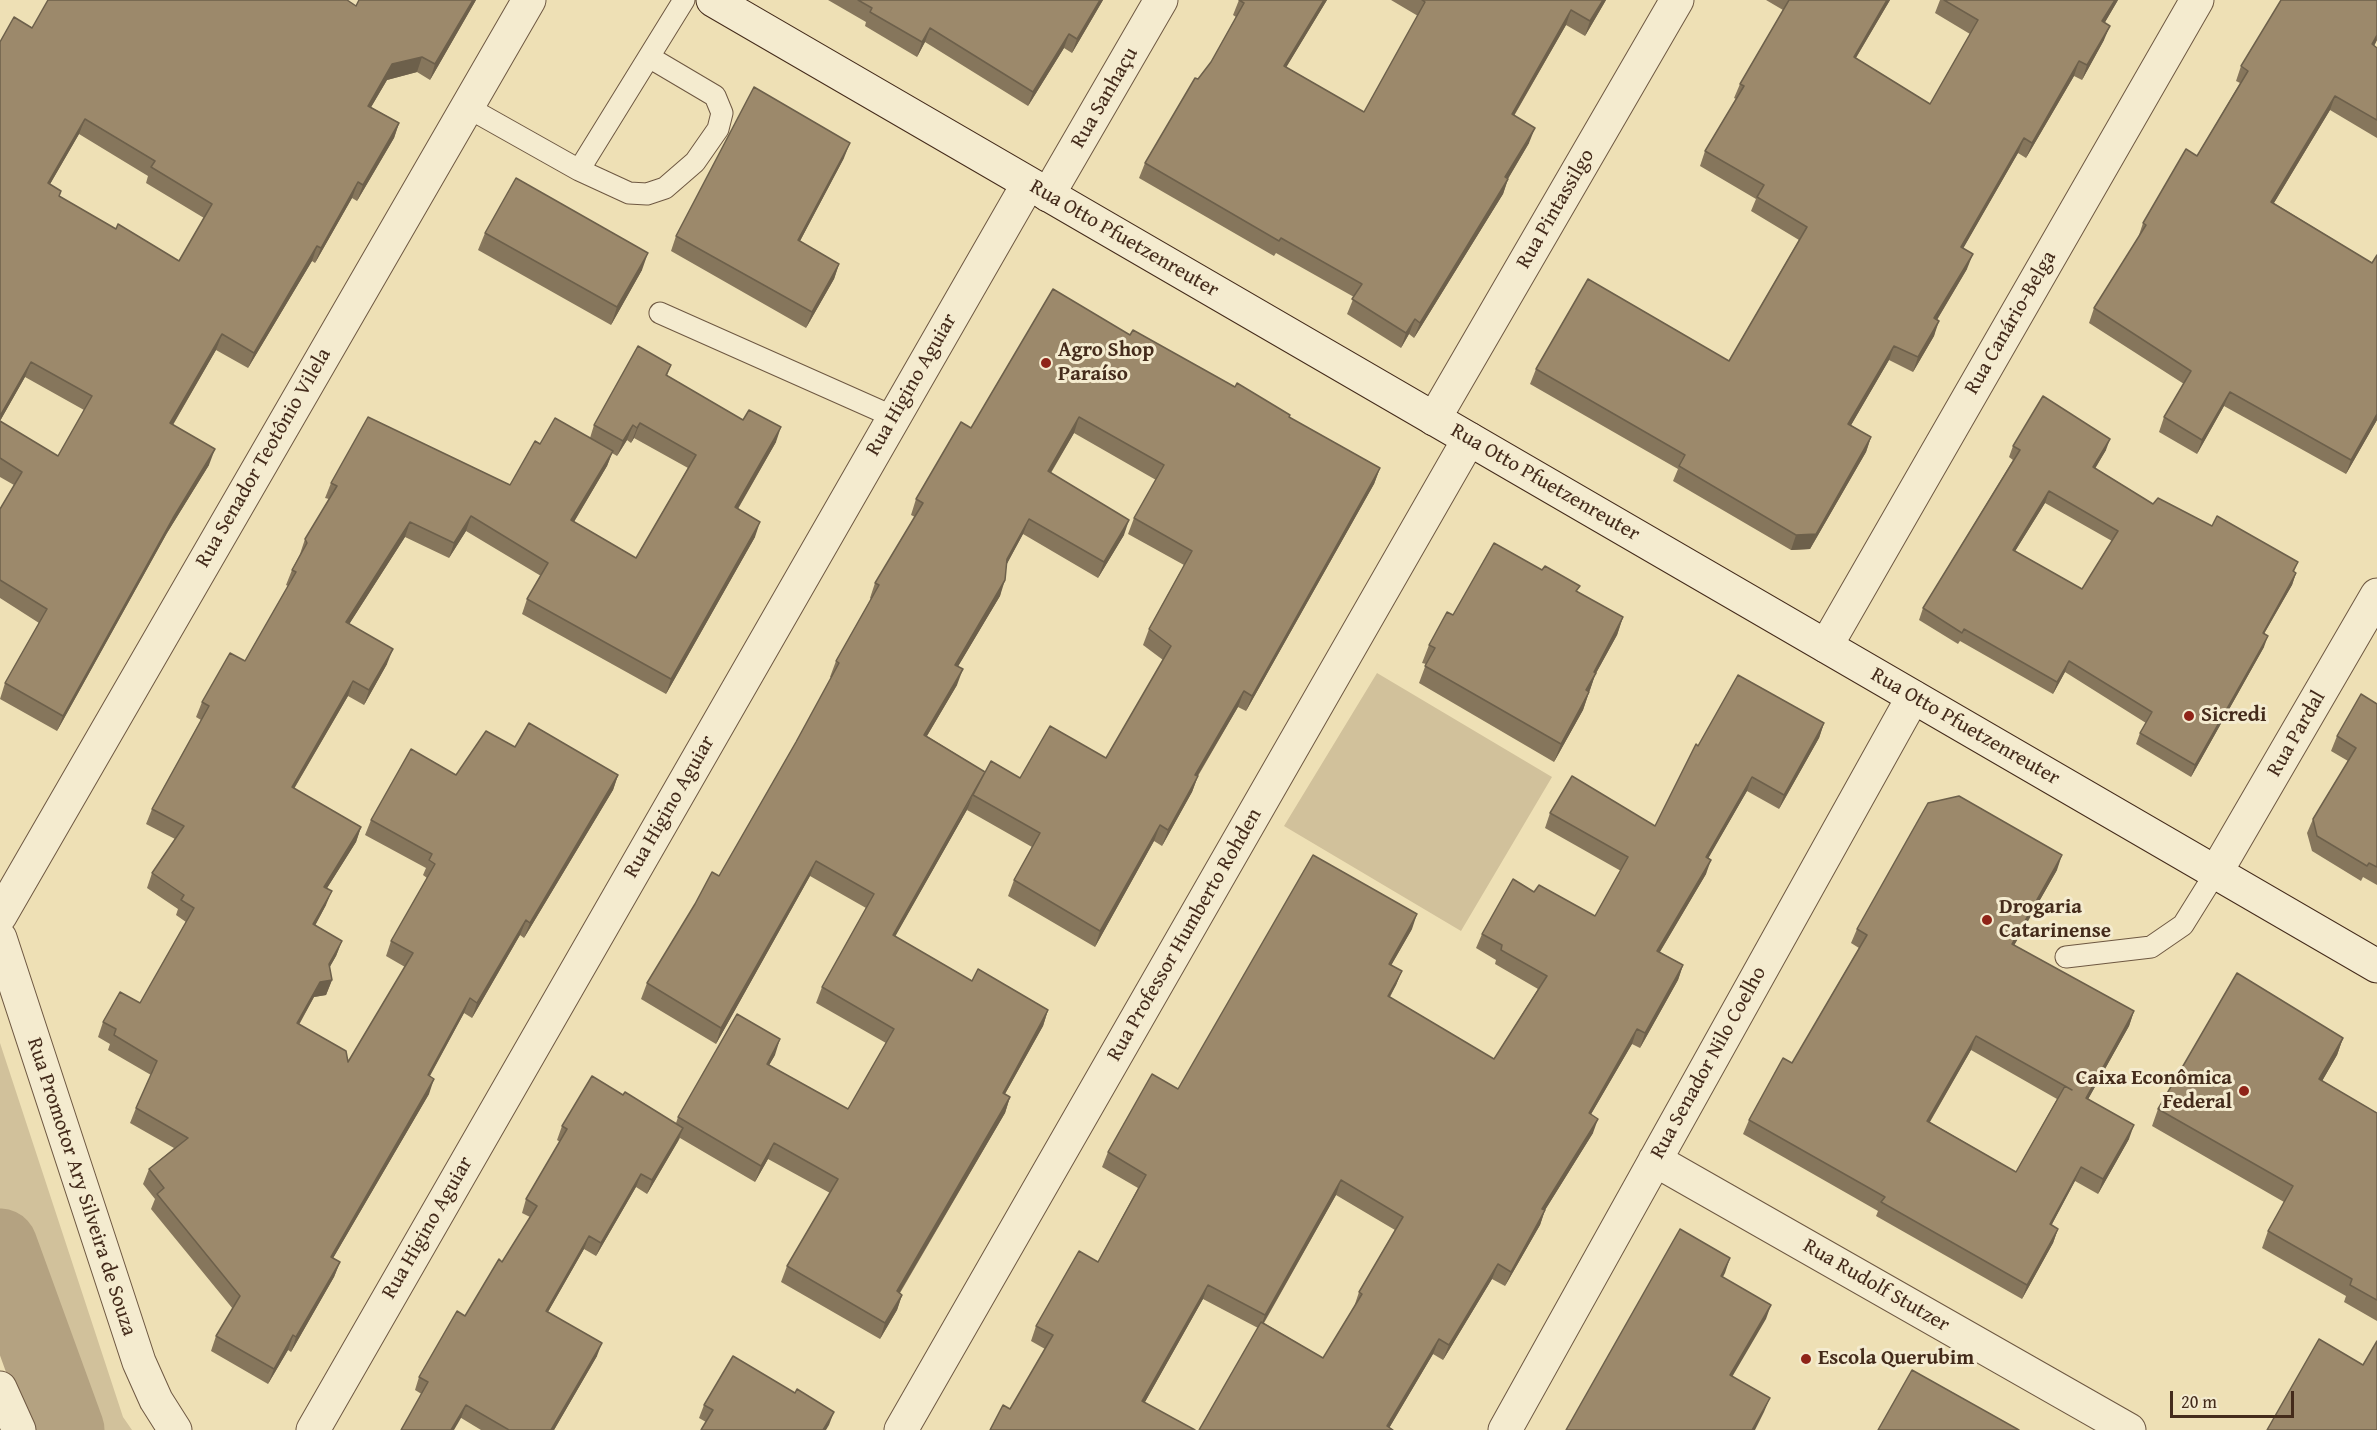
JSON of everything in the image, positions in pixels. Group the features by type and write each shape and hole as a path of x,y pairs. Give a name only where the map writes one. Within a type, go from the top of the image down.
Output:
{"street":[{"name":"Rua Senador Teotônio Vilela","path":"0,916 529,0"},
{"name":"Rua Otto Pfuetzenreuter","path":"713,0 2377,966"},
{"name":"Rua Sanhaçu","path":"1038,189 1161,0"},
{"name":"Rua Pintassilgo","path":"1434,418 1677,0"},
{"name":"Rua Canário-Belga","path":"1826,646 2197,0"},
{"name":"Rua Higino Aguiar","path":"313,1430 894,417 1038,189"},
{"name":"Rua Professor Humberto Rohden","path":"901,1430 1469,439"},
{"name":"Rua Pardal","path":"2216,872 2377,595"},
{"name":"Rua Senador Nilo Coelho","path":"1505,1430 1913,697"},
{"name":"Rua Promotor Ary Silveira de Souza","path":"0,939 139,1362 156,1400 175,1430"},
{"name":"Rua Rudolf Stutzer","path":"1655,1160 2129,1430"},
{"path":"0,1388 19,1430"}],"lane":[{"path":"579,170 684,0"},
{"path":"467,107 579,170 629,193 646,194 665,188 695,162 718,129 722,113 715,96 649,57"},
{"path":"660,313 894,417"},
{"path":"2066,957 2151,947 2183,925 2216,872"}],"shaded area":[{"path":"1377,673 1552,777 1461,931 1284,826"},
{"path":"0,1043 123,1417 132,1430 56,1430 40,1406 0,1288"}],"building":[{"path":"48,0 347,0 356,6 359,0 473,0 435,64 422,57 392,64 368,106 399,123 363,185 358,182 321,248 317,246 254,353 222,334 170,423 215,449 173,518 63,716 5,683 47,609 0,580 0,509 22,472 0,458 0,421 58,456 92,396 31,362 0,416 0,42 14,17 32,28","holes":["85,119 155,161 151,167 212,204 179,261 118,224 116,229 59,196 61,191 48,183"]},
{"path":"858,0 1100,0 1077,39 1069,34 1033,92 930,28 922,42 870,12 872,8"},
{"path":"1239,0 1324,0 1284,66 1364,112 1425,2 1422,0 1603,0 1590,21 1571,10 1512,114 1535,128 1505,177 1508,179 1420,323 1415,319 1406,333 1352,299 1362,284 1281,238 1279,241 1145,163 1195,78 1198,79 1211,62 1244,3"},
{"path":"1789,0 1887,0 1854,57 1930,104 1978,20 1944,0 2115,0 2102,21 2110,26 2087,65 2079,61 2032,143 2024,138 1961,247 1973,254 1934,318 1939,321 1918,357 1894,346 1848,424 1871,437 1816,534 1796,535 1679,466 1685,455 1536,369 1588,279 1729,361 1807,227 1757,197 1764,185 1705,151 1744,86 1740,84"},
{"path":"2281,0 2377,0 2377,35 2372,44 2377,48 2377,120 2335,96 2271,202 2372,263 2377,255 2377,414 2351,460 2230,392 2202,440 2164,417 2191,371 2094,308 2146,225 2143,223 2186,149 2197,156 2248,71 2241,66"},
{"path":"754,87 850,143 798,240 839,264 812,312 676,236"},
{"path":"516,178 648,253 617,307 485,233"},
{"path":"1053,289 1130,335 1133,330 1235,387 1237,383 1290,415 1289,417 1380,468 1252,696 1244,691 1195,775 1198,776 1168,830 1160,825 1100,931 1014,880 1040,833 973,795 991,761 1020,778 1050,726 1106,758 1171,646 1149,629 1192,551 1134,518 1164,465 1079,417 1048,471 1129,520 1104,562 1029,519 1007,559 1005,580 955,665 963,669 924,735 985,772 893,935 972,981 978,969 1048,1010 1003,1093 1010,1097 897,1291 902,1295 885,1323 787,1266 838,1179 774,1143 761,1166 678,1117 737,1014 780,1039 767,1064 848,1109 894,1029 822,987 874,894 816,861 721,1028 647,983 712,872 719,876 796,742 839,663 836,661 879,585 875,583 923,503 916,499 961,422 971,428"},
{"path":"638,346 671,365 666,375 743,420 749,410 781,427 735,507 760,522 671,679 527,599 548,563 471,516 454,543 410,522 346,622 393,649 369,690 353,681 292,787 361,827 324,887 332,891 313,924 342,941 329,964 332,980 320,982 297,1023 346,1051 348,1062 413,953 391,941 435,864 429,860 432,854 371,820 411,749 456,775 486,731 515,747 529,723 618,775 530,923 526,920 477,1003 470,998 428,1075 434,1079 331,1257 340,1262 296,1337 293,1335 274,1369 216,1336 240,1296 157,1194 164,1188 149,1169 188,1138 136,1108 157,1061 114,1035 116,1029 103,1022 120,992 140,1003 194,908 181,900 184,895 152,873 184,826 152,809 209,706 202,702 230,653 245,661 296,572 292,570 307,543 305,539 337,486 331,483 368,417 510,485 535,441 540,444 555,418 613,451 571,520 636,558 696,455 640,423 637,428 633,425 623,441 594,425"},
{"path":"2043,396 2110,439 2093,467 2153,504 2158,498 2212,526 2217,516 2298,562 2293,571 2296,573 2263,633 2268,636 2195,765 2140,733 2152,712 2069,661 2057,682 1964,629 1962,633 1923,608 2020,450 2013,446","holes":["2049,491 2118,531 2082,589 2013,550"]},
{"path":"1494,543 1542,570 1545,566 1580,586 1576,591 1623,617 1594,672 1596,673 1586,690 1589,692 1561,744 1425,666 1435,648 1429,645 1447,612 1453,615"},
{"path":"1738,675 1824,723 1784,795 1752,777 1706,857 1711,860 1657,951 1683,965 1645,1033 1637,1029 1589,1113 1598,1119 1542,1209 1545,1210 1511,1272 1498,1264 1449,1345 1439,1339 1387,1426 1393,1430 1199,1430 1261,1322 1323,1358 1362,1294 1359,1292 1403,1217 1341,1180 1265,1315 1208,1285 1142,1401 1195,1430 990,1430 1003,1405 1010,1409 1053,1335 1036,1326 1079,1251 1098,1262 1146,1175 1108,1152 1152,1074 1178,1089 1313,855 1417,914 1389,964 1402,971 1388,996 1494,1059 1547,976 1501,950 1502,945 1482,934 1513,879 1534,892 1539,885 1595,916 1628,857 1550,813 1572,776 1655,826 1696,744 1698,746"},
{"path":"2361,694 2377,704 2377,867 2369,863 2367,866 2317,836 2313,819 2356,748 2337,736"},
{"path":"1959,796 2062,855 2012,944 2134,1011 2086,1098 2134,1125 2103,1179 2081,1167 2050,1224 2058,1229 2027,1285 1881,1202 1885,1197 1749,1120 1783,1058 1792,1063 1867,935 1857,929 1928,803","holes":["1976,1036 2065,1086 2016,1172 1927,1121"]},
{"path":"2237,973 2343,1038 2319,1079 2377,1113 2377,1300 2350,1285 2352,1279 2268,1231 2293,1186 2158,1109"},
{"path":"592,1076 623,1095 625,1092 683,1128 652,1180 641,1174 601,1243 589,1236 546,1311 602,1343 551,1430 509,1430 466,1405 451,1430 401,1430 428,1382 419,1377 457,1311 465,1316 499,1259 502,1262 537,1206 526,1199 567,1129 562,1126"},
{"path":"1680,1229 1730,1258 1721,1276 1771,1305 1730,1375 1770,1398 1752,1430 1566,1430"},
{"path":"2319,1339 2363,1365 2377,1341 2377,1430 2267,1430"},
{"path":"733,1356 795,1393 797,1389 834,1412 823,1430 701,1430 713,1410 704,1405"},
{"path":"1912,1370 2019,1430 1878,1430"}],"waterway":[{"path":"0,1246 67,1430"}],"place":[{"name":"Agro Shop Paraíso","path":"1046,363"},
{"name":"Sicredi","path":"2189,716"},
{"name":"Drogaria Catarinense","path":"1987,920"},
{"name":"Caixa Econômica Federal","path":"2244,1091"},
{"name":"Escola Querubim","path":"1806,1359"}]}
